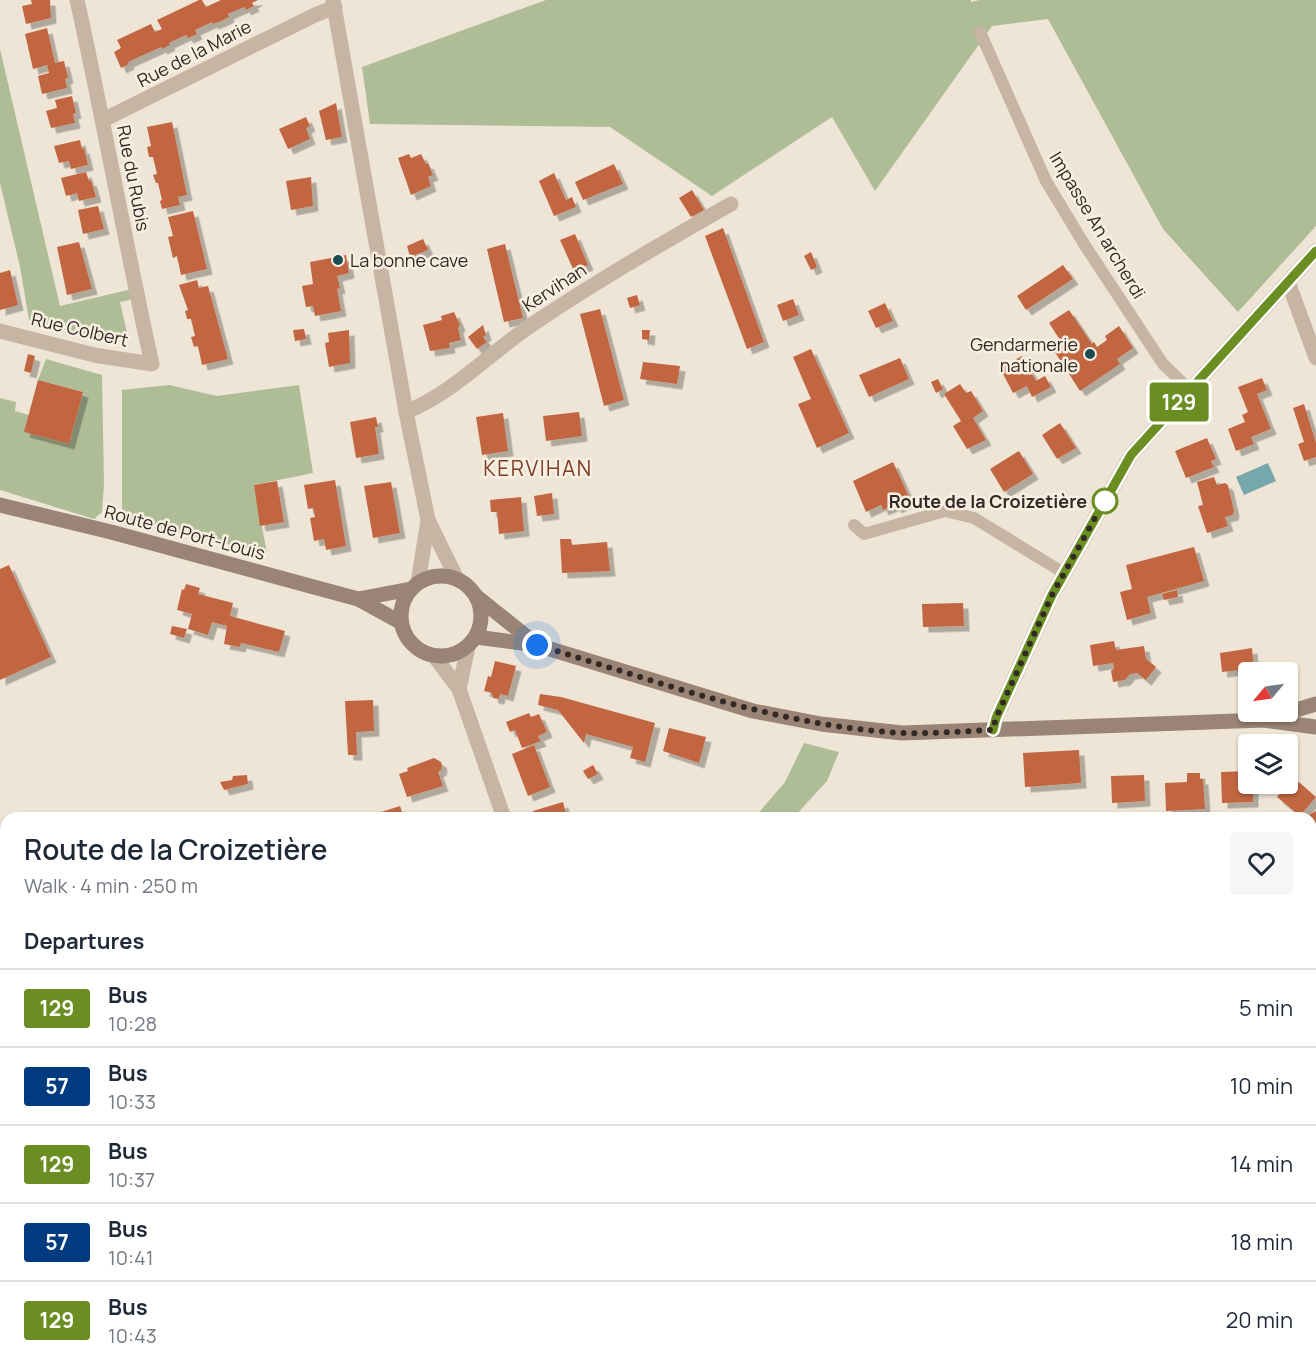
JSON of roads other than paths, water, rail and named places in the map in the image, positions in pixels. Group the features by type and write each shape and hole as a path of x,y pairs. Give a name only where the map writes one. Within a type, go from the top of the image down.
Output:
{"main road":[{"name":"Route de Port-Louis","path":"0,505 111,531 358,599"},
{"path":"358,599 415,586 439,576 457,579 537,645"},
{"path":"415,586 402,603 400,622 405,635 416,649 435,657 454,655 472,642 482,619 476,596"},
{"path":"358,599 400,622"},
{"path":"472,642 537,645 753,711 810,722 902,733 1238,721"},
{"path":"1298,710 1316,704"},
{"path":"1279,722 1316,727"}],"street":[{"name":"Rue du Rubis","path":"77,0 104,120 135,291 152,364"},
{"name":"Rue de la Marie","path":"104,120 315,15 334,3"},
{"path":"334,3 406,412 428,520 457,579"},
{"name":"Kervihan","path":"406,412 431,400 525,329 608,274 731,204"},
{"path":"993,730 996,718 1052,595 1131,455 1316,251"},
{"path":"1288,282 1316,358"},
{"name":"Rue Colbert","path":"0,331 94,355 152,364"},
{"path":"415,586 428,520"},
{"path":"459,689 472,642"},
{"path":"435,657 459,689 502,812"}],"lane":[{"name":"Impasse An archerdi","path":"980,32 1046,181 1162,364 1190,390"},
{"path":"854,525 864,534 945,511 974,518 1064,573"}],"water":[{"path":"1268,463 1276,481 1244,495 1236,477"}],"place":[{"name":"La bonne cave","path":"338,260"},
{"name":"Gendarmerie nationale","path":"1090,354"},
{"name":"Route de la Croizetière","path":"1105,501"}],"district":[{"name":"KERVIHAN","path":"538,468"}]}
